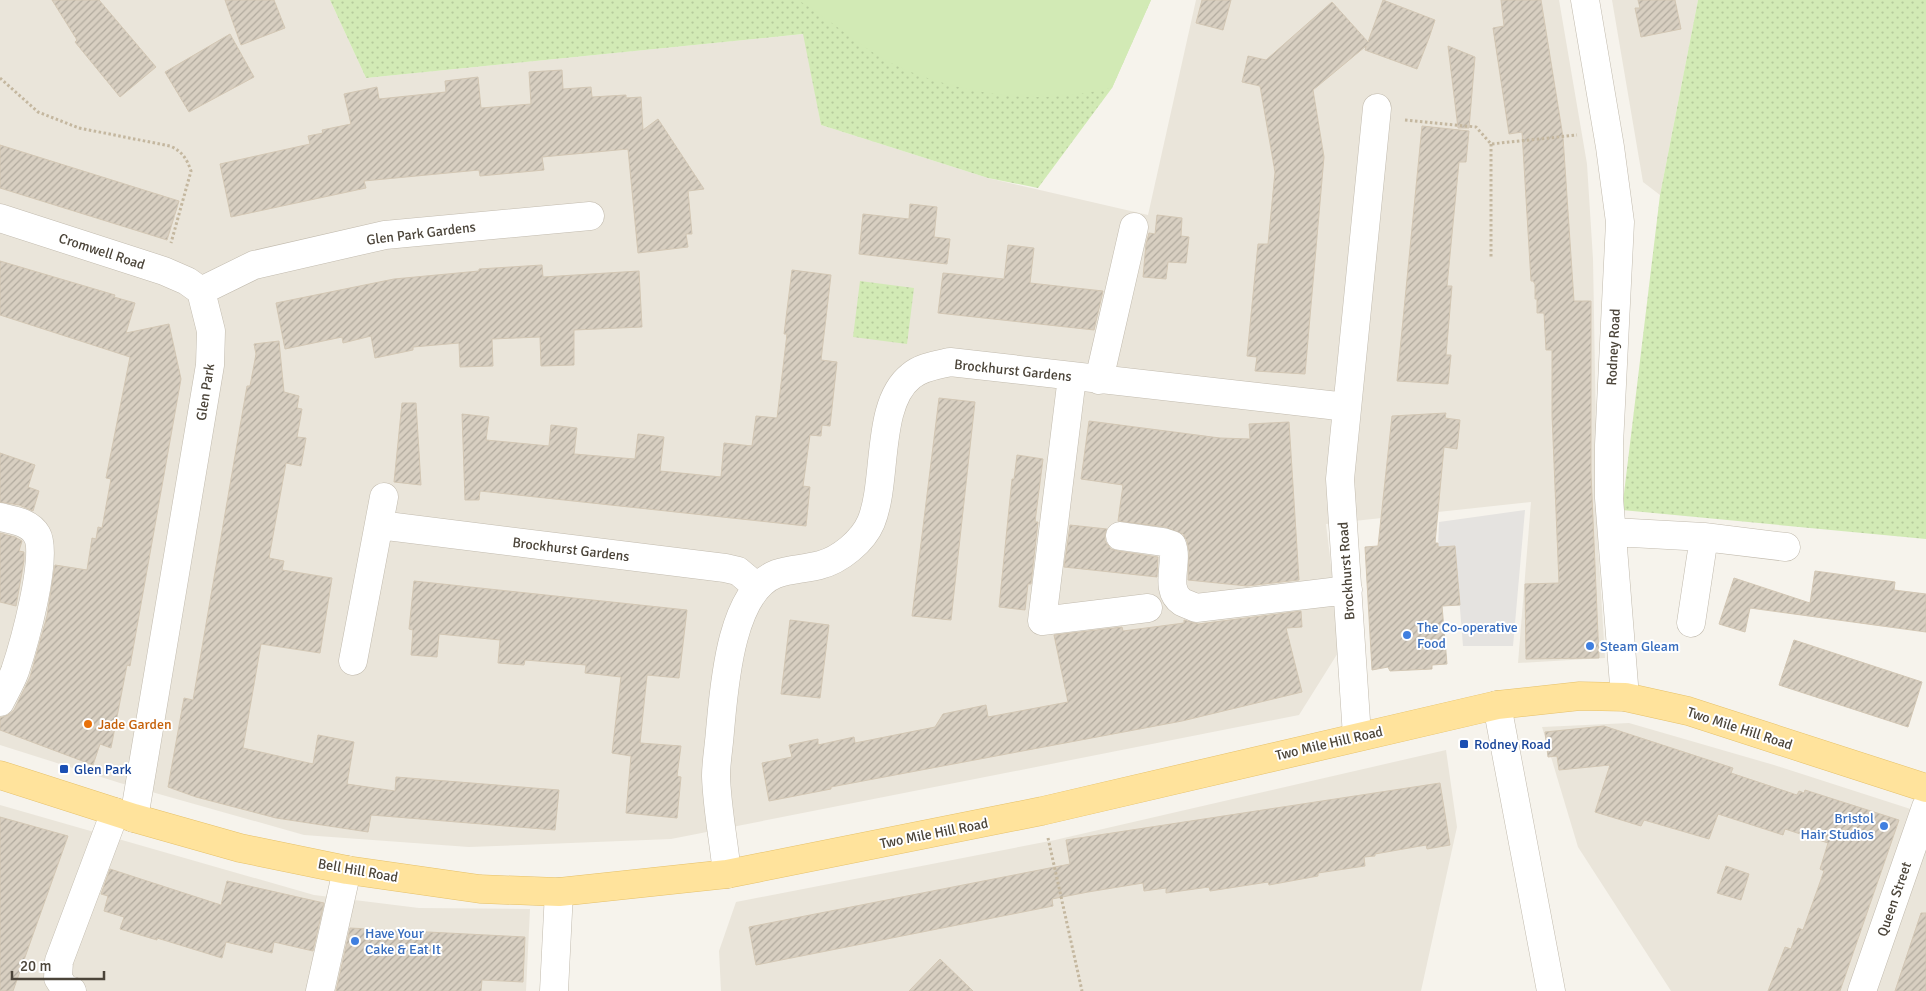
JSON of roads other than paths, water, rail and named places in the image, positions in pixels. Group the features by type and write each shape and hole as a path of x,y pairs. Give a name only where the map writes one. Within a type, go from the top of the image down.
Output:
{"main road":[{"name":"Two Mile Hill Road","path":"727,874 1042,811 1357,736 1497,705 1580,696 1625,697 1688,710 1926,788"},
{"name":"Bell Hill Road","path":"0,775 124,815 240,848 347,870 480,889 559,892 727,874"}],"street":[{"name":"Rodney Road","path":"1585,0 1608,132 1620,222 1609,445 1609,498 1625,697"},
{"name":"Brockhurst Road","path":"1357,736 1340,479 1377,113"},
{"name":"Glen Park Gardens","path":"201,291 254,265 385,235 590,216"},
{"name":"Cromwell Road","path":"0,218 164,271 187,280 201,291"},
{"path":"1099,380 1134,227"},
{"name":"Glen Park","path":"72,991 65,989 58,978 59,962 124,815 210,365 210,331 201,291"},
{"name":"Brockhurst Gardens","path":"727,874 716,776 724,685 738,620 756,587 775,574 821,565 841,556 858,542 870,523 878,498 890,409 898,390 911,375 931,366 950,362 1347,406"},
{"path":"1072,377 1042,621 1148,608"},
{"path":"352,661 384,496"},
{"path":"0,517 27,524 37,534 41,545 40,563 24,637 15,669 0,702"},
{"name":"Brockhurst Gardens","path":"379,525 725,568 738,571 756,587"},
{"path":"1612,532 1704,537 1786,547"},
{"path":"1120,536 1163,542 1172,546 1174,551 1173,592 1181,601 1196,608 1348,590"},
{"path":"1691,623 1704,537"},
{"path":"1497,705 1551,991"},
{"name":"Queen Street","path":"1862,991 1926,807"},
{"path":"320,991 347,870"},
{"path":"554,991 559,892"}],"place":[{"name":"The Co-operative Food","path":"1407,635"},
{"name":"Steam Gleam","path":"1590,646"},
{"name":"Jade Garden","path":"88,724"},
{"name":"Rodney Road","path":"1464,744"},
{"name":"Glen Park","path":"64,769"},
{"name":"Bristol Hair Studios","path":"1884,826"},
{"name":"Have Your Cake & Eat It","path":"355,941"}]}
